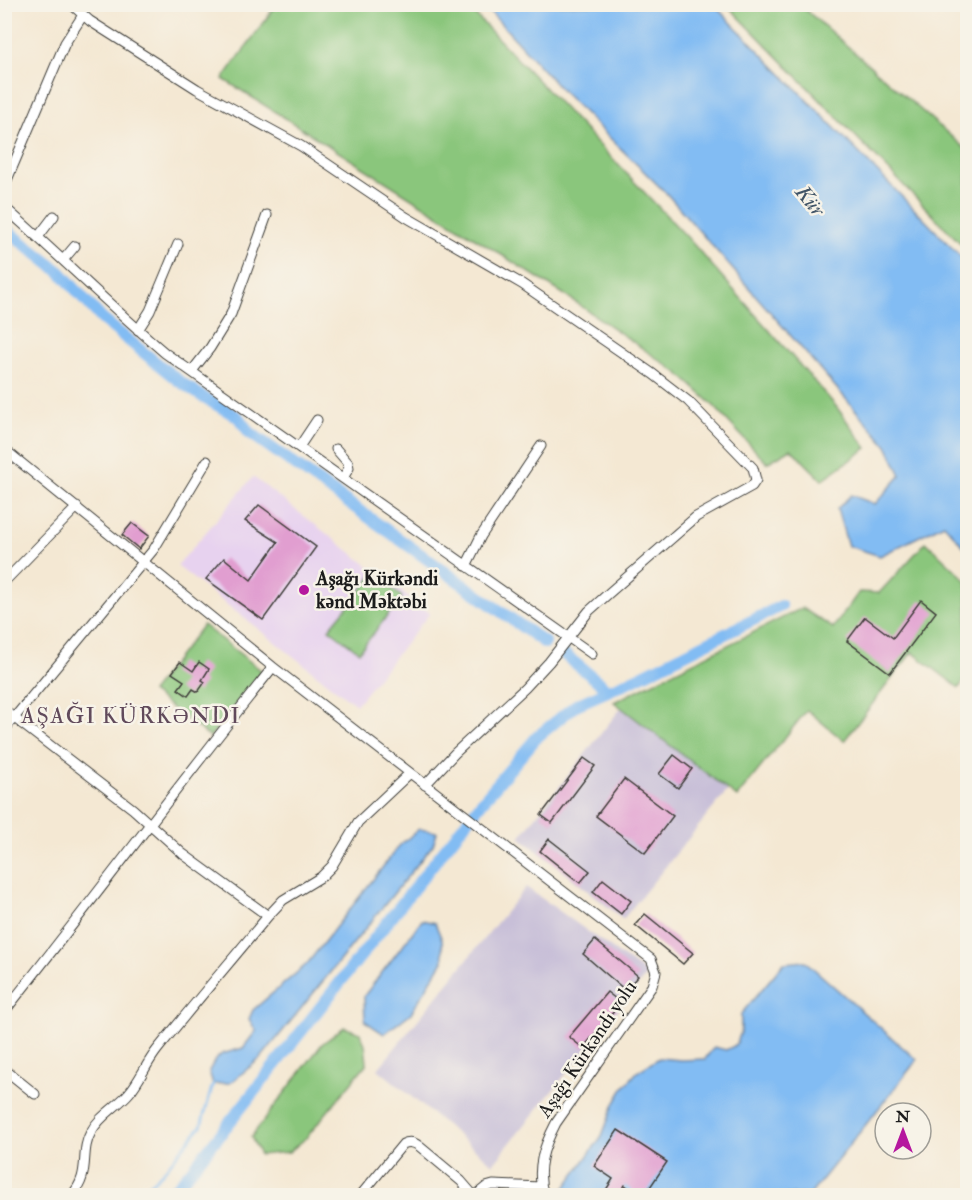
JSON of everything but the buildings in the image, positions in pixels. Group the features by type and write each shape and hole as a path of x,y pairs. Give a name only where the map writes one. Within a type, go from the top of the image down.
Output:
{"street":[{"path":"4,449 273,667 425,785 455,753 525,688 549,662 589,611 696,517 755,483 756,475 749,462 688,401 653,374 522,284 406,217 301,146 197,88 83,15 70,4"},
{"path":"4,188 65,43 83,15"},
{"path":"4,207 64,259 138,330 192,371 592,654"},
{"path":"38,237 54,216"},
{"path":"192,371 210,348 231,314 267,216"},
{"path":"138,330 150,311 177,244"},
{"path":"64,259 75,246"},
{"path":"299,447 317,420"},
{"path":"466,566 490,523 541,446"},
{"path":"336,449 348,463 349,468 343,478"},
{"path":"4,730 160,540 207,460"},
{"path":"4,582 76,507"},
{"path":"4,1012 273,667"},
{"path":"4,710 150,823 183,854 268,916"},
{"path":"71,1196 78,1188 83,1174 90,1132 98,1122 130,1091 155,1052 268,916 283,900 321,877 332,866 358,822 410,773"},
{"name":"Aşağı Kürkəndi yolu","path":"425,785 651,959 656,972 652,986 556,1123 548,1138 540,1163 542,1191"},
{"path":"4,1069 35,1094"},
{"path":"360,1196 407,1142 419,1146 461,1181 475,1196 486,1187 493,1185 510,1191 542,1191"}],"shaded area":[{"name":"Aşağı Kürkəndi kənd Məktəbi","path":"253,477 430,613 356,705 177,566"},
{"path":"621,708 728,790 623,919 520,837"},
{"path":"526,887 647,974 493,1164 378,1069"}],"green space":[{"path":"276,5 466,5 687,237 835,405 867,448 822,480 791,449 767,463 711,403 678,373 565,295 223,79"},
{"path":"727,5 800,5 967,150 967,250"},
{"path":"926,542 967,581 967,676 959,688 912,652 844,741 807,710 737,797 614,702 802,608 833,628 859,592 879,593"},
{"path":"374,574 402,597 359,652 329,629"},
{"path":"203,625 262,671 210,737 151,692"},
{"path":"344,1027 360,1033 365,1044 367,1063 306,1138 289,1152 260,1155 251,1137 322,1044"}],"water":[{"name":"Kür","path":"484,5 714,5 967,263 967,550 944,524 880,556 848,546 837,509 851,495 875,504 901,475 887,446 667,194 564,93"},
{"path":"419,829 437,832 433,845 261,1058 230,1083 213,1084 209,1071 215,1060 222,1054 243,1048 256,1031 249,1019 253,1010 307,964 400,845"},
{"path":"422,920 435,923 442,940 443,961 411,1013 384,1034 365,1021 364,996"},
{"path":"805,961 917,1060 885,1101 873,1101 873,1116 810,1195 565,1196 562,1192 602,1136 614,1104 624,1087 637,1072 659,1058 705,1059 714,1047 726,1050 736,1045 741,1032 741,1014 784,963"}],"waterway":[{"path":"4,228 60,272 102,319 179,381 238,417 249,432 545,643"},
{"path":"167,1196 219,1136 482,802 537,737 576,705 637,678 781,606"},
{"path":"565,655 607,691"},
{"path":"137,1196 162,1173 201,1126 213,1084"}],"place":[{"name":"Aşağı Kürkəndi kənd Məktəbi","path":"304,590"}],"district":[{"name":"AŞAĞI KÜRKƏNDI","path":"131,716"}]}
